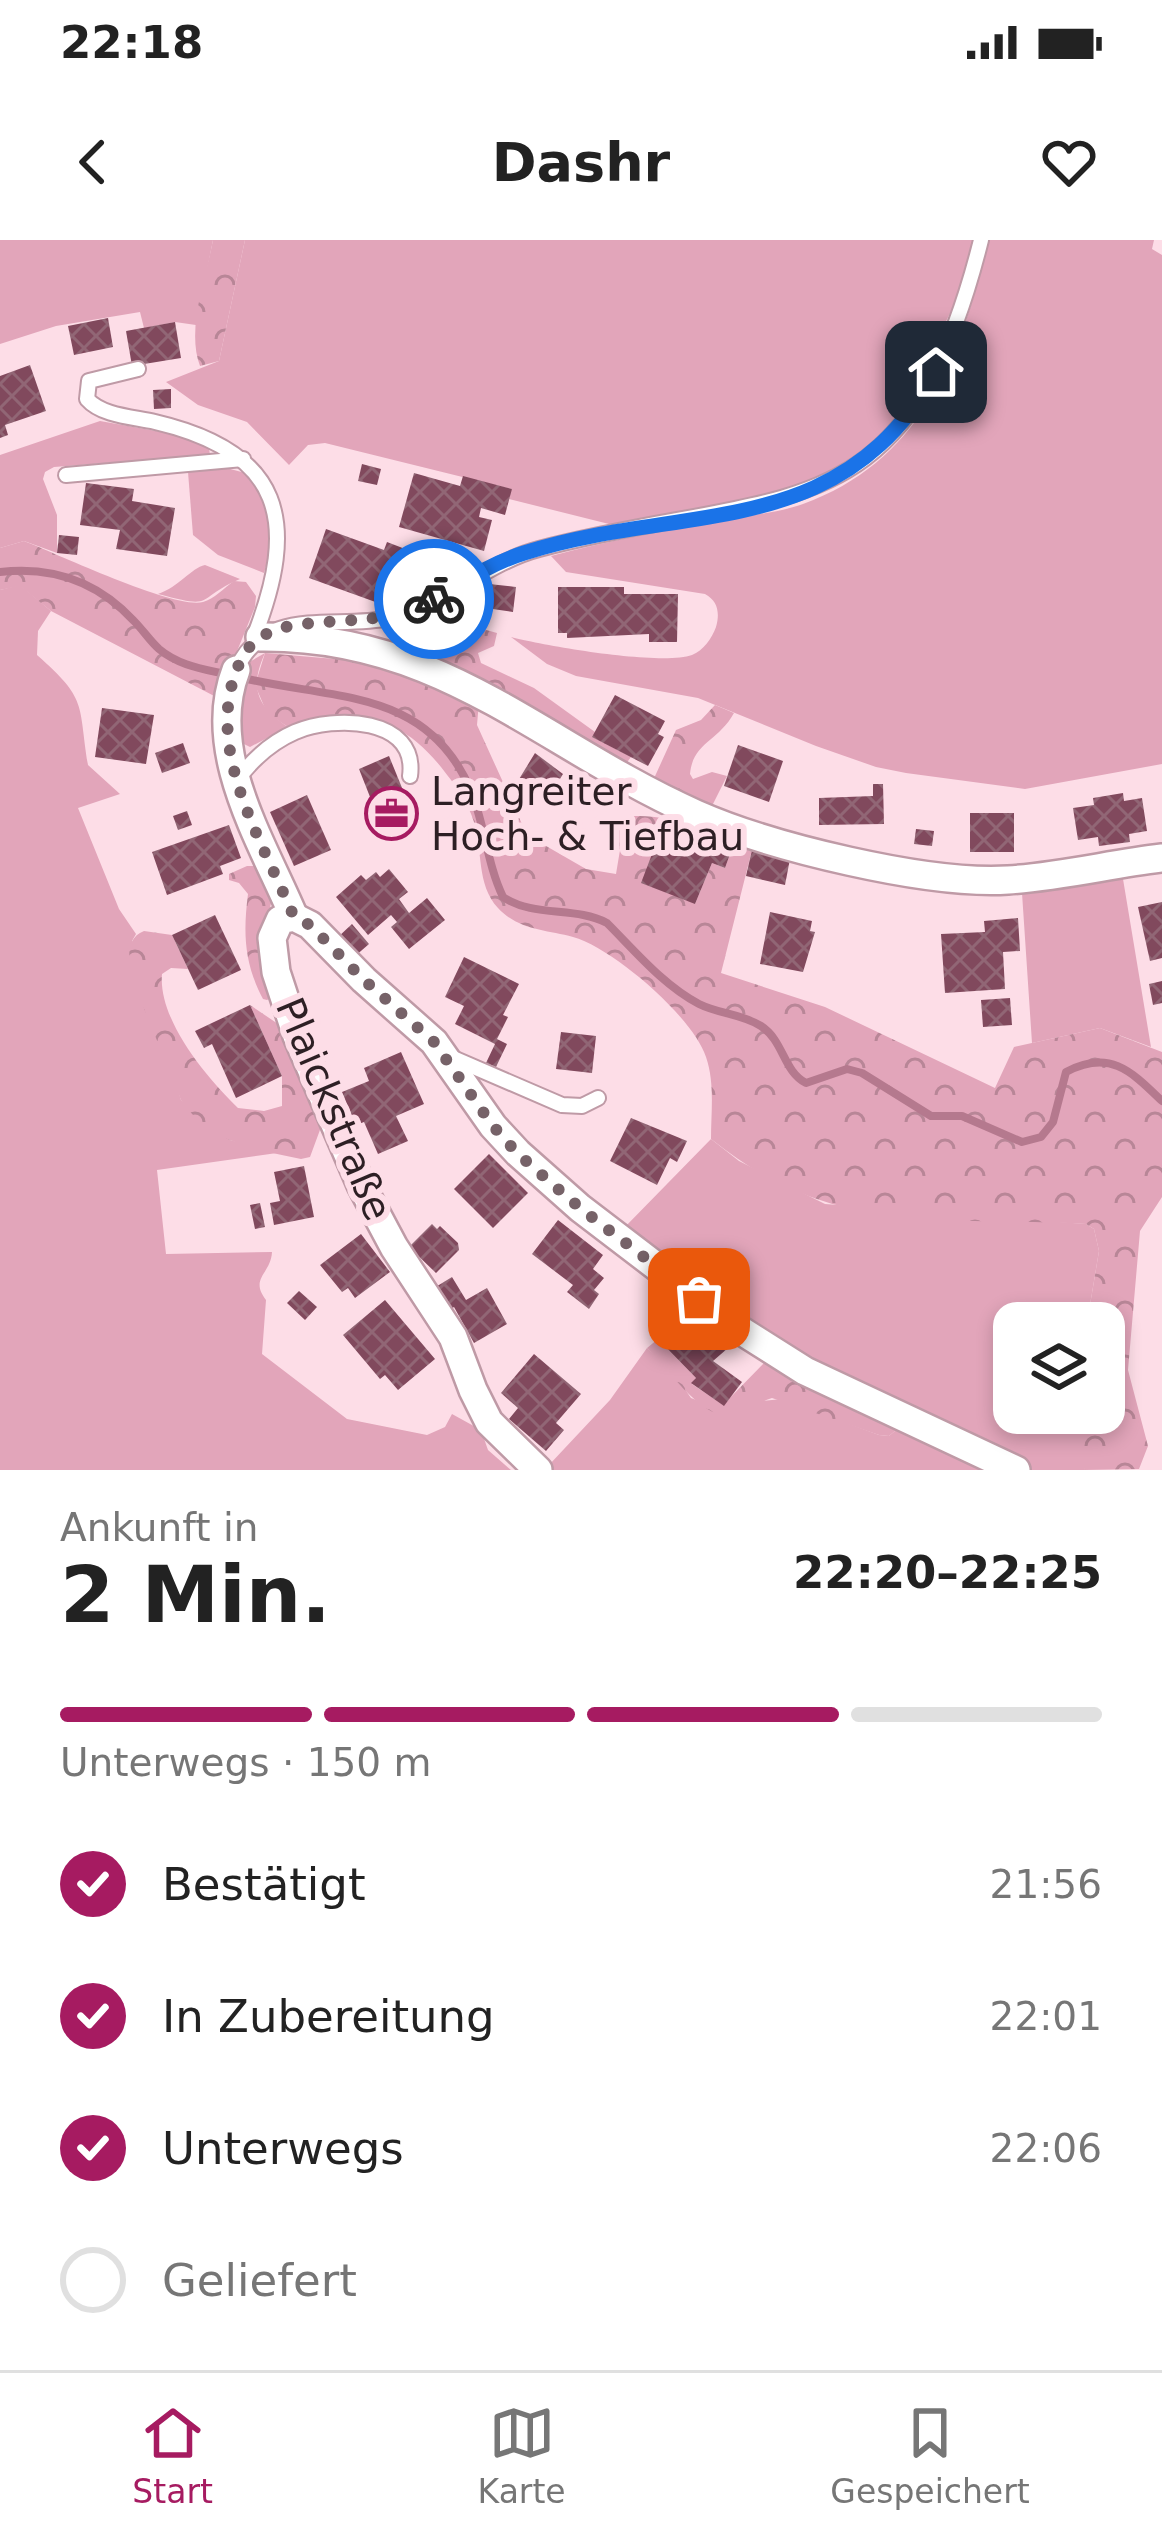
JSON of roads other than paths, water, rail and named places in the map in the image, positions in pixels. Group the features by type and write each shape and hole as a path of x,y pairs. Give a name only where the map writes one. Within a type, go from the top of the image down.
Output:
{"street":[{"path":"256,640 357,646 411,661 460,683 684,808 722,825 837,856 906,872 977,881 1030,879 1162,857"},
{"path":"234,677 226,724 238,779 294,917"},
{"name":"Plaickstraße","path":"538,1470 489,1422 453,1337 394,1247 327,1111 297,1036 273,956 277,924 294,917 310,925 443,1054 518,1154 580,1208 758,1344 805,1371 1016,1470"}],"lane":[{"path":"256,640 291,626 389,618 526,553 782,501 847,473 883,445 923,395 950,339 981,240"},
{"path":"138,369 89,381 87,398 104,410 212,438 243,459 263,485 278,526 271,586 256,640 234,677"},
{"path":"66,475 243,459"},
{"path":"238,779 282,739 337,722 377,728 403,741 410,751 410,776"},
{"path":"443,1054 562,1105 573,1108 598,1098"}],"waterway":[{"path":"0,572 56,574 89,586 120,607 167,655 229,675"},
{"path":"243,678 375,704 430,733 453,757 471,791 503,897 528,908 607,923 686,996 769,1032 792,1071 806,1083 847,1069 862,1073 931,1116 962,1116 1022,1142 1041,1137 1053,1122 1066,1072 1081,1065 1119,1067 1162,1101"}],"place":[{"name":"Langreiter Hoch- & Tiefbau","path":"392,813"}]}
